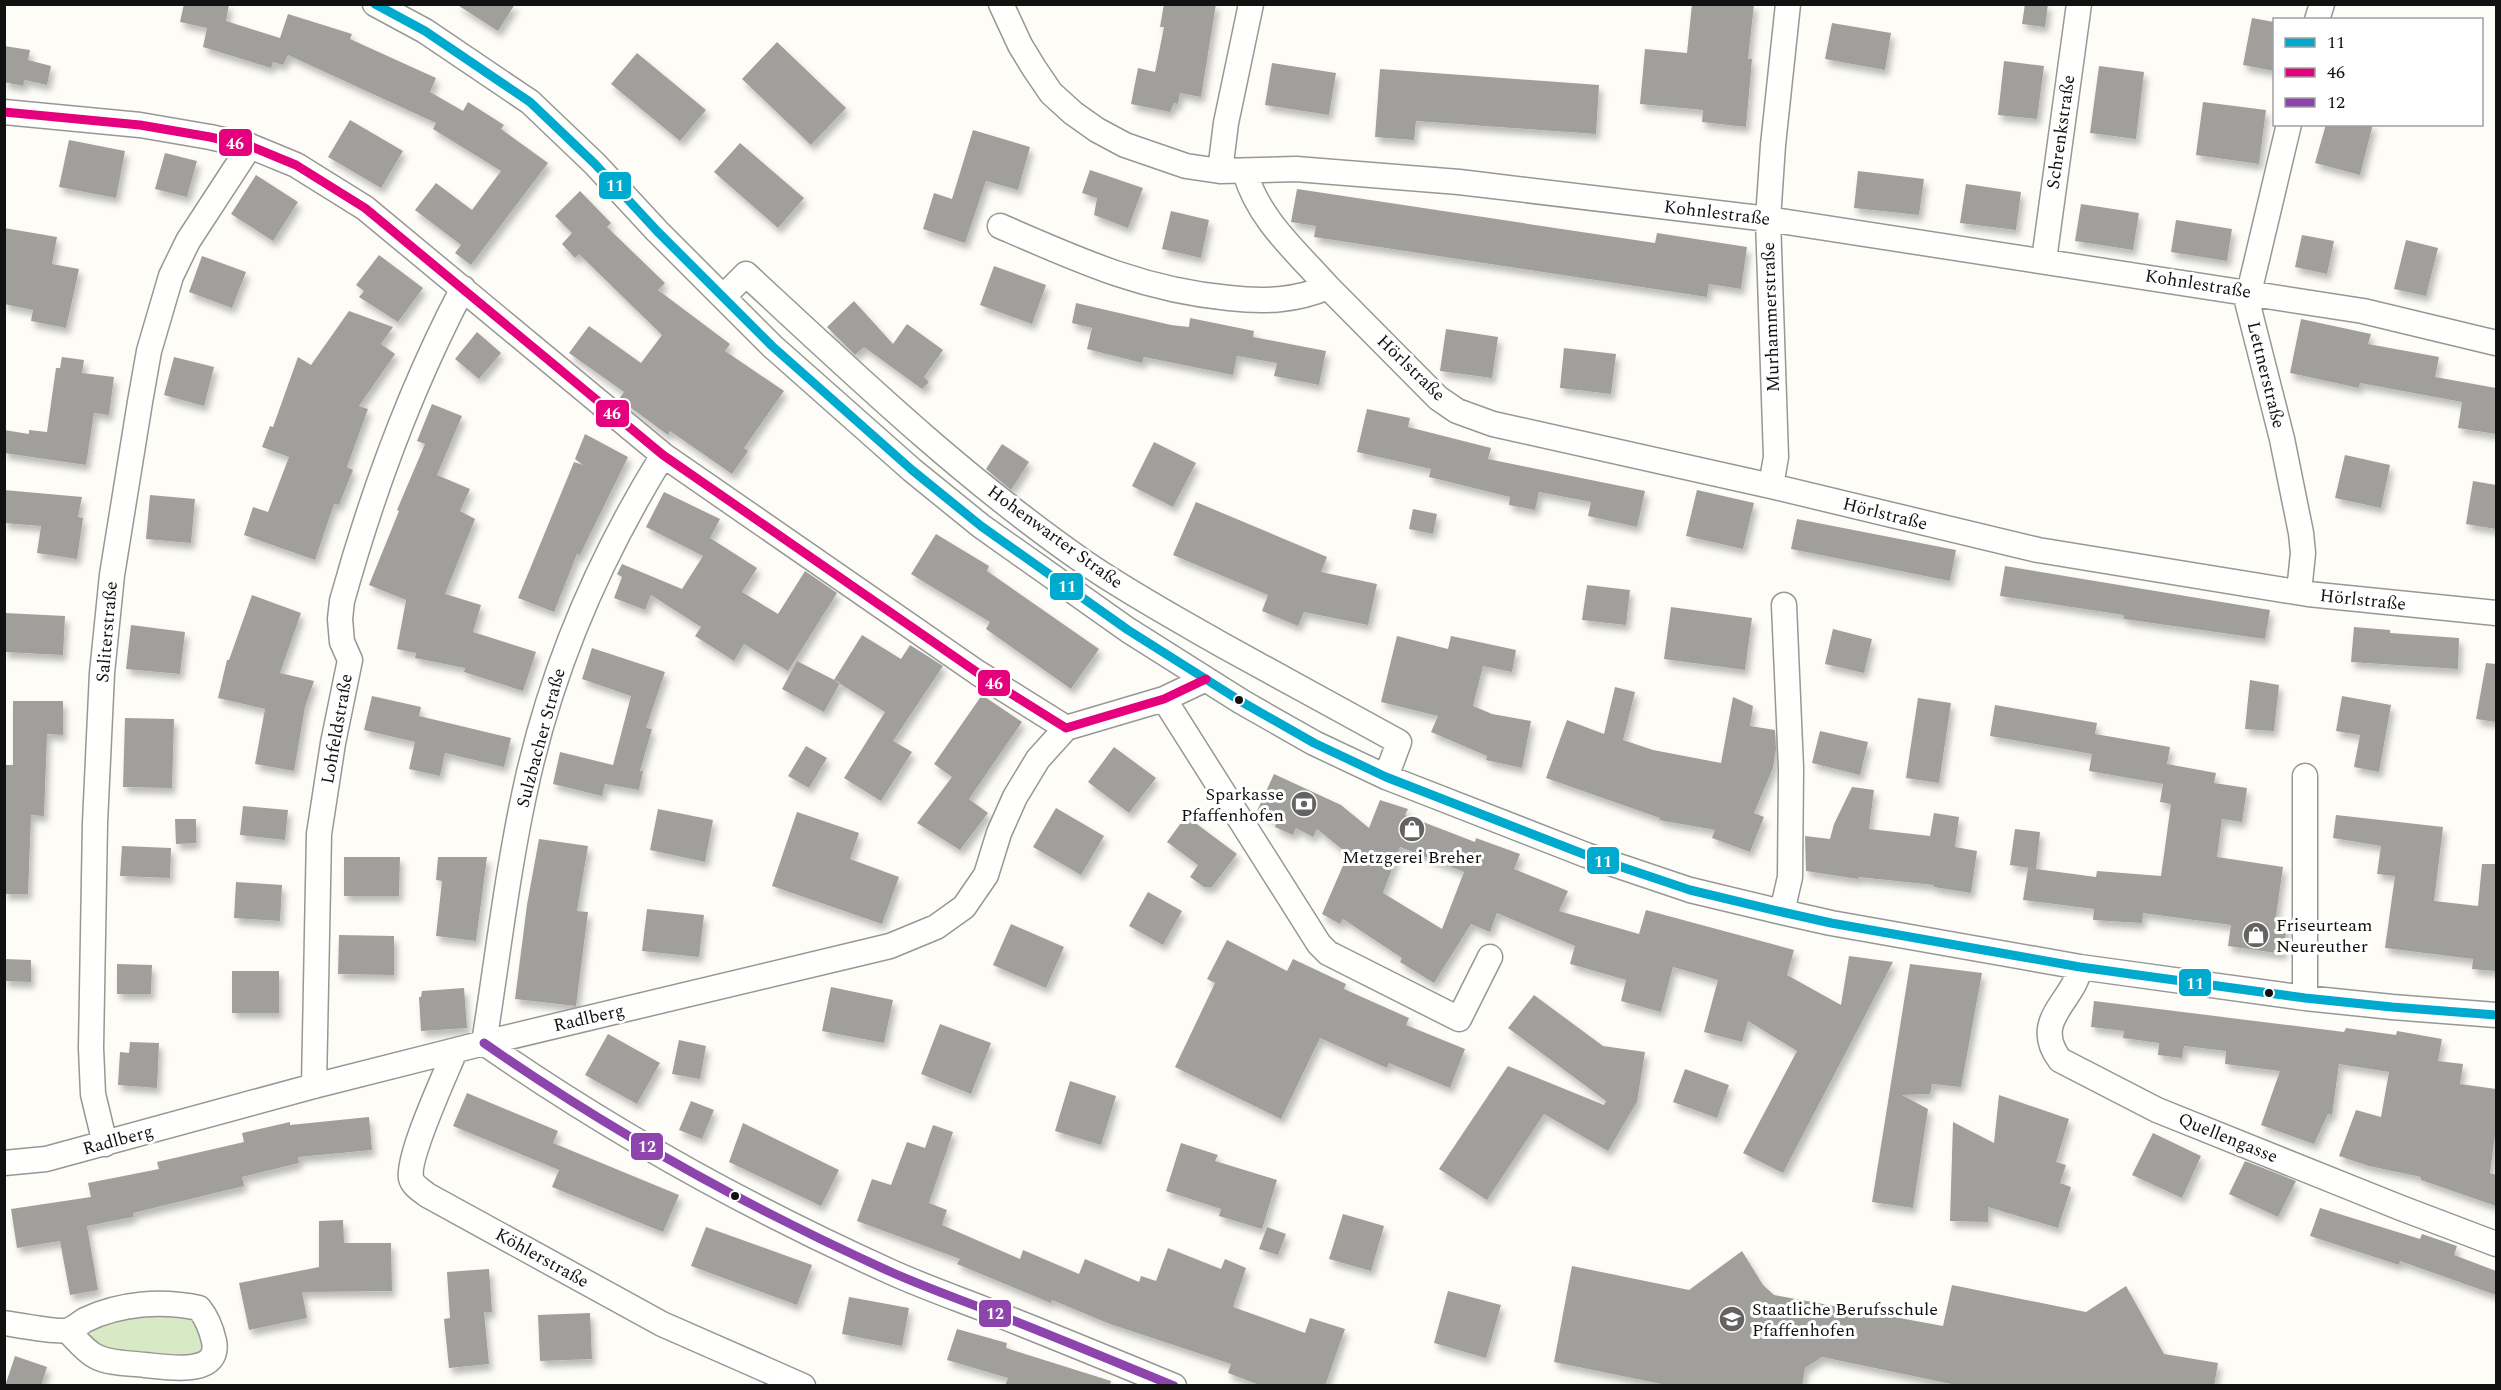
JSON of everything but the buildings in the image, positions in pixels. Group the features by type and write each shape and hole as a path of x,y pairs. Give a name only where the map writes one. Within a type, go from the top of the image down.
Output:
{"street":[{"name":"Kohnlestraße","path":"1001,4 1020,45 1051,93 1097,130 1125,145 1186,166 1245,172 1296,169 1460,182 1768,219 2363,311 2496,343"},
{"path":"1220,171 1226,123 1251,4"},
{"name":"Murhammerstraße","path":"1771,486 1776,457 1768,219 1773,145 1788,4"},
{"name":"Schrenkstraße","path":"2044,260 2079,4"},
{"name":"Hohenwarter Straße","path":"384,6 465,57 530,102 596,164 657,231 772,346 912,470 981,526 1128,630 1314,743 1386,777 1599,860 1690,890 1782,912 2080,967 2392,1008 2496,1015"},
{"path":"4,112 140,125 250,146 296,165 365,208 663,455 978,673 1066,728 1164,699 1206,679"},
{"name":"Lettnerstraße","path":"2289,126 2248,292 2249,311 2282,439 2301,533 2303,553 2299,592"},
{"name":"Saliterstraße","path":"105,1144 93,1094 91,1048 98,748 112,575 149,351 160,308 171,276 188,241 250,146"},
{"name":"Hörlstraße","path":"1245,172 1256,204 1267,219 1328,287 1438,398 1456,411 1493,424 1771,486 2038,550 2299,592 2496,613"},
{"path":"1000,226 1090,266 1126,279 1175,292 1253,301 1308,296 1328,287"},
{"name":"Hohenwarter Straße","path":"723,297 746,274 901,416 964,470 1058,544 1166,613 1399,742 1386,777"},
{"name":"Lohfeldstraße","path":"314,1086 320,834 333,743 350,660 342,642 340,619 342,601 403,415 441,330 464,288"},
{"name":"Sulzbacher Straße","path":"484,1043 528,777 561,663 590,589 663,455"},
{"path":"1782,912 1790,877 1791,779 1784,605"},
{"path":"1164,699 1318,944 1328,953 1459,1019 1491,957"},
{"name":"Radlberg","path":"4,1163 46,1159 314,1086 484,1043 890,946 936,927 964,907 986,875 999,832 1015,797 1038,759 1066,728"},
{"path":"2305,776 2306,998"},
{"name":"Quellengasse","path":"2080,967 2078,978 2052,1018 2049,1031 2054,1052 2060,1060 2157,1110 2496,1244"},
{"path":"484,1043 539,1082 713,1185 801,1230 894,1273 1174,1386"},
{"name":"Köhlerstraße","path":"455,1051 413,1159 411,1170 414,1185 427,1195 662,1324 803,1386"},
{"path":"4,1323 68,1331 94,1356 108,1361 170,1368 210,1362 214,1356 215,1345 208,1319 199,1308 178,1304 129,1306 84,1320 68,1331"}],"green space":[{"path":"109,1311 208,1319 202,1365 82,1346 84,1320"}],"transit line":[{"name":"11","path":"375,4 425,31 530,102 595,164 657,231 772,346 912,470 981,526 1128,630 1242,702 1314,743 1386,777 1586,855 1690,890 1782,912 1831,923 2080,967 2305,998 2496,1015"},
{"name":"46","path":"4,112 140,125 210,137 250,146 296,165 365,208 663,455 978,673 1066,728 1164,699 1206,679"},
{"name":"12","path":"484,1043 532,1076 632,1138 786,1222 903,1277 1174,1386"}],"place":[{"name":"Sparkasse Pfaffenhofen","path":"1304,804"},
{"name":"Metzgerei Breher","path":"1412,829"},
{"name":"Friseurteam Neureuther","path":"2256,935"},
{"name":"Staatliche Berufsschule Pfaffenhofen","path":"1732,1319"}]}
